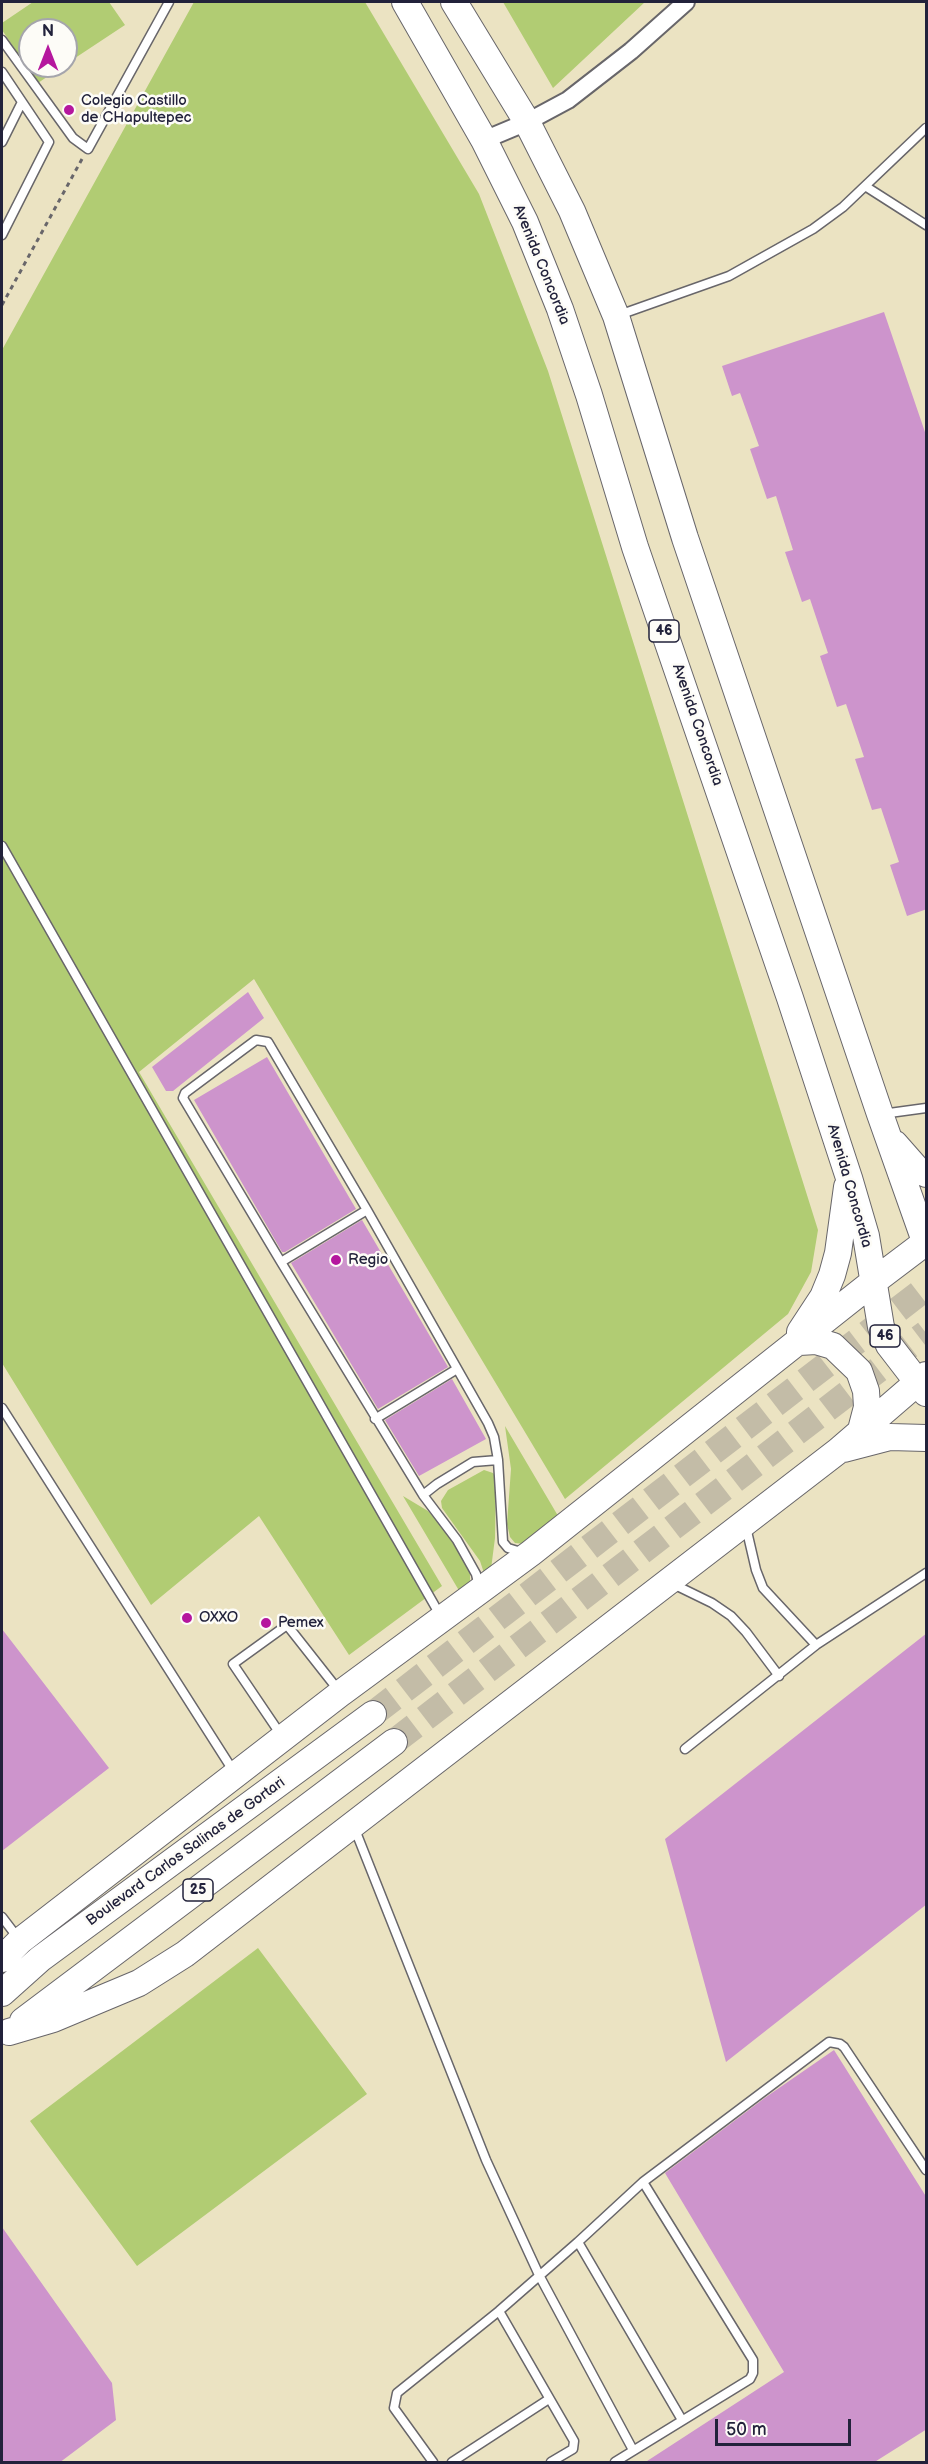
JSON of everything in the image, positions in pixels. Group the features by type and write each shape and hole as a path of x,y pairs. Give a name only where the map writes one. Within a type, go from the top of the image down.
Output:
{"main road":[{"name":"Avenida Concordia","path":"405,2 484,140 525,222 560,309 589,395 635,547 786,986 849,1178 866,1236 881,1327 889,1345 924,1383"},
{"path":"2,1959 20,1941 341,1693 531,1553 873,1282 926,1243 882,1120 685,538 616,316 572,211 527,122 454,2"},
{"path":"882,1120 901,1153 916,1168 927,1174"},
{"path":"792,1347 814,1312 831,1275 838,1253 849,1178"},
{"path":"792,1347 816,1341 833,1346 859,1371 866,1391 867,1407 861,1430"},
{"path":"5,2035 53,2019 139,1983 160,1971 924,1383"},
{"path":"838,1451 890,1437 927,1438"},
{"name":"Boulevard Carlos Salinas de Gortari","path":"2,1993 40,1959 373,1714"},
{"name":"25","path":"5,2035 394,1742"}],"street":[{"path":"484,140 527,122 577,93 631,51 686,2"}],"lane":[{"path":"2,40 74,138 88,149 169,2"},
{"path":"2,72 49,142 2,236"},
{"path":"2,142 22,102"},
{"path":"616,316 729,276 813,229 843,207 927,128"},
{"path":"865,186 927,225"},
{"path":"2,846 441,1618"},
{"path":"480,1590 476,1574 457,1540 423,1495 375,1419 183,1098 185,1093 256,1040 268,1042 488,1423 494,1437 498,1460 504,1545 520,1552 531,1553"},
{"path":"882,1120 927,1108"},
{"path":"280,1262 367,1210"},
{"path":"375,1419 457,1369"},
{"path":"2,1408 236,1775"},
{"path":"423,1495 466,1465 476,1461 498,1460"},
{"path":"745,1522 756,1570 764,1588 816,1645"},
{"path":"684,1749 816,1645 927,1573"},
{"path":"667,1581 731,1616 779,1676"},
{"path":"283,1738 233,1664 286,1625 341,1693"},
{"path":"353,1823 486,2160 539,2275 633,2450"},
{"path":"2,1917 20,1941"},
{"path":"433,2463 394,2408 397,2393 499,2311 643,2182 829,2042 840,2044 849,2053 927,2170"},
{"path":"615,2463 750,2379 753,2373 753,2360 643,2182"},
{"path":"578,2242 682,2420"},
{"path":"499,2311 571,2434 573,2449 551,2463"},
{"path":"453,2463 549,2398"}],"path":[{"path":"2,305 88,149"}],"green space":[{"path":"33,2 109,2 125,25 78,56 78,18 18,18 18,54 2,30 2,23"},
{"path":"194,2 365,2 479,194 548,371 818,1230 811,1272 788,1314 565,1499 254,979 139,1072 442,1586 349,1655 259,1516 151,1605 2,1363 2,350"},
{"path":"503,2 645,2 553,88"},
{"path":"35,78 45,78 38,83"},
{"path":"505,1426 564,1526 525,1544 515,1543 510,1537 507,1524 511,1469"},
{"path":"484,1470 493,1473 496,1477 495,1538 491,1569 484,1573 480,1561 442,1508 441,1501 448,1490"},
{"path":"403,1496 428,1511 452,1538 470,1570 470,1583 464,1599"},
{"path":"258,1948 367,2094 137,2266 30,2121"}],"building":[{"path":"884,312 927,438 927,909 907,916 890,865 899,862 881,808 872,810 855,759 864,757 846,704 837,707 820,656 828,653 810,599 802,602 785,552 793,550 776,496 767,499 750,449 759,446 740,393 732,396 722,366"},
{"path":"248,992 264,1018 173,1091 166,1091 152,1067"},
{"path":"267,1057 356,1209 285,1252 282,1252 194,1100"},
{"path":"362,1220 448,1367 378,1409 291,1263"},
{"path":"452,1379 486,1439 419,1476 385,1420"},
{"path":"2,1629 109,1768 2,1851"},
{"path":"927,1633 927,1904 726,2062 665,1839"},
{"path":"834,2050 927,2198 927,2429 873,2463 644,2463 784,2372 665,2173 766,2097"},
{"path":"2,2227 112,2383 116,2420 59,2463 2,2463"}],"tunnel":[{"path":"373,1714 926,1288"},
{"path":"394,1742 926,1333"}],"place":[{"name":"Colegio Castillo de CHapultepec","path":"69,110"},
{"name":"Regio","path":"336,1260"},
{"name":"OXXO","path":"187,1618"},
{"name":"Pemex","path":"266,1623"}]}
